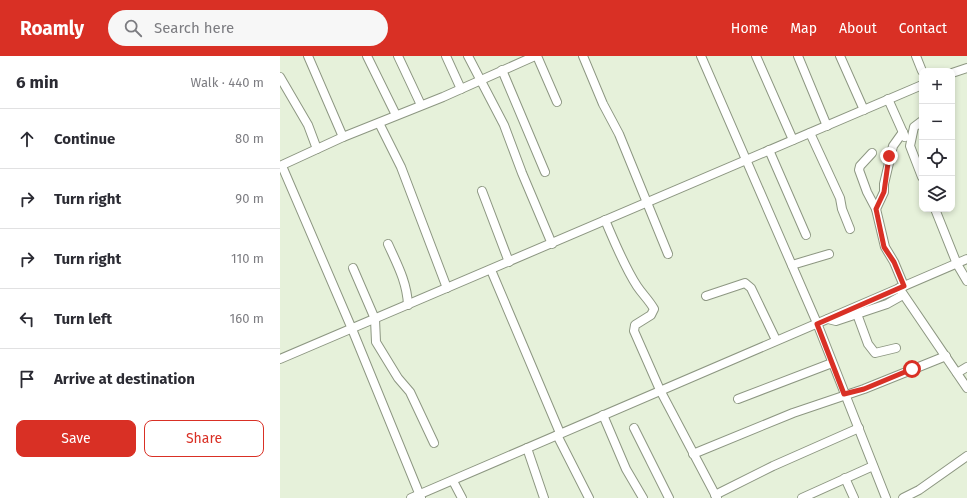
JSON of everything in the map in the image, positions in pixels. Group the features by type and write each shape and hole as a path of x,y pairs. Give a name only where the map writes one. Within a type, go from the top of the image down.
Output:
{"street":[{"path":"308,56 343,137"},
{"path":"368,56 396,115"},
{"path":"398,56 421,105"},
{"path":"446,56 461,89"},
{"path":"468,56 504,126 524,179 552,244"},
{"path":"420,496 352,329 281,166 343,137 481,80 502,70 515,60 536,56 557,102"},
{"path":"583,56 603,104 618,134 668,254"},
{"path":"701,56 817,324 886,498"},
{"path":"756,56 793,140"},
{"path":"798,56 827,126"},
{"path":"840,56 864,110"},
{"path":"916,56 921,68"},
{"path":"955,72 967,68"},
{"path":"502,70 545,172"},
{"path":"280,76 308,125 317,149"},
{"path":"280,359 919,86"},
{"path":"888,99 910,146 922,176"},
{"path":"379,123 401,166 447,288"},
{"path":"910,146 914,127 919,123"},
{"path":"876,209 884,192 887,169 893,146 903,132"},
{"path":"810,133 840,198 842,209 850,229"},
{"path":"769,150 806,235"},
{"path":"872,153 860,166 859,170 867,192 876,209 884,247 894,262 902,290 967,388"},
{"path":"482,191 510,262"},
{"path":"935,212 957,264 967,281"},
{"path":"605,220 616,246 637,286 649,300 654,309 650,315 635,325 634,331 660,390 716,496 787,460 859,428"},
{"path":"388,244 404,280 408,305"},
{"path":"792,265 830,254"},
{"path":"411,498 420,496 776,340 902,290 967,259"},
{"path":"353,268 375,319 376,342 398,378 410,392 434,443"},
{"path":"491,270 559,434 589,498"},
{"path":"706,296 745,283 751,288 776,340"},
{"path":"828,319 836,321 887,304 902,290"},
{"path":"857,314 868,344 874,353 896,348"},
{"path":"693,454 793,413 844,394 864,389 946,356"},
{"path":"738,399 832,363"},
{"path":"957,373 967,367"},
{"path":"603,415 626,469 643,498"},
{"path":"634,428 669,498"},
{"path":"527,448 544,498"},
{"path":"903,498 919,490 967,456"},
{"path":"802,498 873,466"},
{"path":"845,478 854,498"},
{"path":"453,481 462,498"}],"route":[{"path":"889,156 884,192 876,209 884,247 894,262 904,286 817,324 844,394 864,389 912,369"}]}
